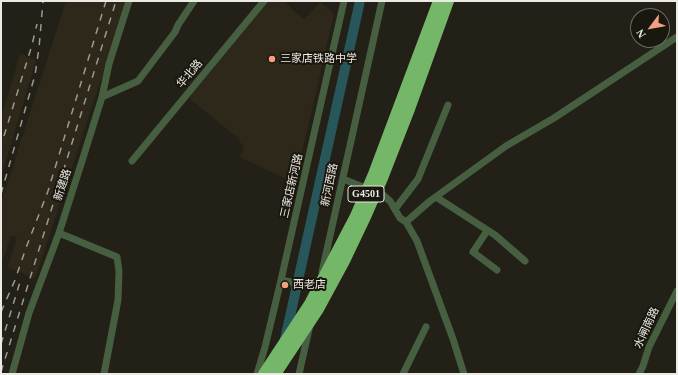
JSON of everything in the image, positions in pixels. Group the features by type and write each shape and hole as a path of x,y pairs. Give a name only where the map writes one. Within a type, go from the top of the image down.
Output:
{"highway":[{"name":"G4501","path":"264,374 310,304 356,216 374,174 439,1"},
{"name":"G4501","path":"275,374 318,309 344,261 364,219 409,109 448,1"}],"street":[{"name":"新建路","path":"12,374 29,313 59,233 102,97 109,64 129,1"},
{"path":"102,97 138,81 176,32 178,25 194,1"},
{"name":"华北路","path":"132,161 264,1"},
{"name":"三家店新河路","path":"257,374 282,280 344,1"},
{"name":"新河西路","path":"299,374 382,1"},
{"path":"406,222 436,197 506,146 554,118 677,37"},
{"path":"395,209 418,179 448,105"},
{"path":"343,179 383,195 390,201 400,218 406,222 417,241 453,339 464,374"},
{"path":"436,197 487,231 525,262"},
{"path":"487,231 473,252 497,270"},
{"path":"59,233 117,257 119,271 118,300 104,374"},
{"path":"282,280 319,288"},
{"name":"水闸南路","path":"639,374 649,348 677,291"},
{"path":"403,374 426,328"}],"shaded area":[{"path":"66,1 127,1 35,279 8,267 17,237 11,236 1,265 1,203"},
{"name":"三家店铁路中学","path":"268,1 284,1 304,20 320,2 334,14 295,183 239,157 244,149 239,139 189,98"},
{"path":"20,54 36,60 1,178 1,118"}],"waterway":[{"path":"285,339 360,1"}],"railway":[{"path":"1,194 35,75 43,1"},
{"path":"1,312 15,280 48,191 106,1"},
{"path":"1,372 116,1"},
{"path":"4,136 37,24"},
{"path":"1,344 20,282"}],"place":[{"name":"三家店铁路中学","path":"272,59"},
{"name":"西老店","path":"285,285"}]}
